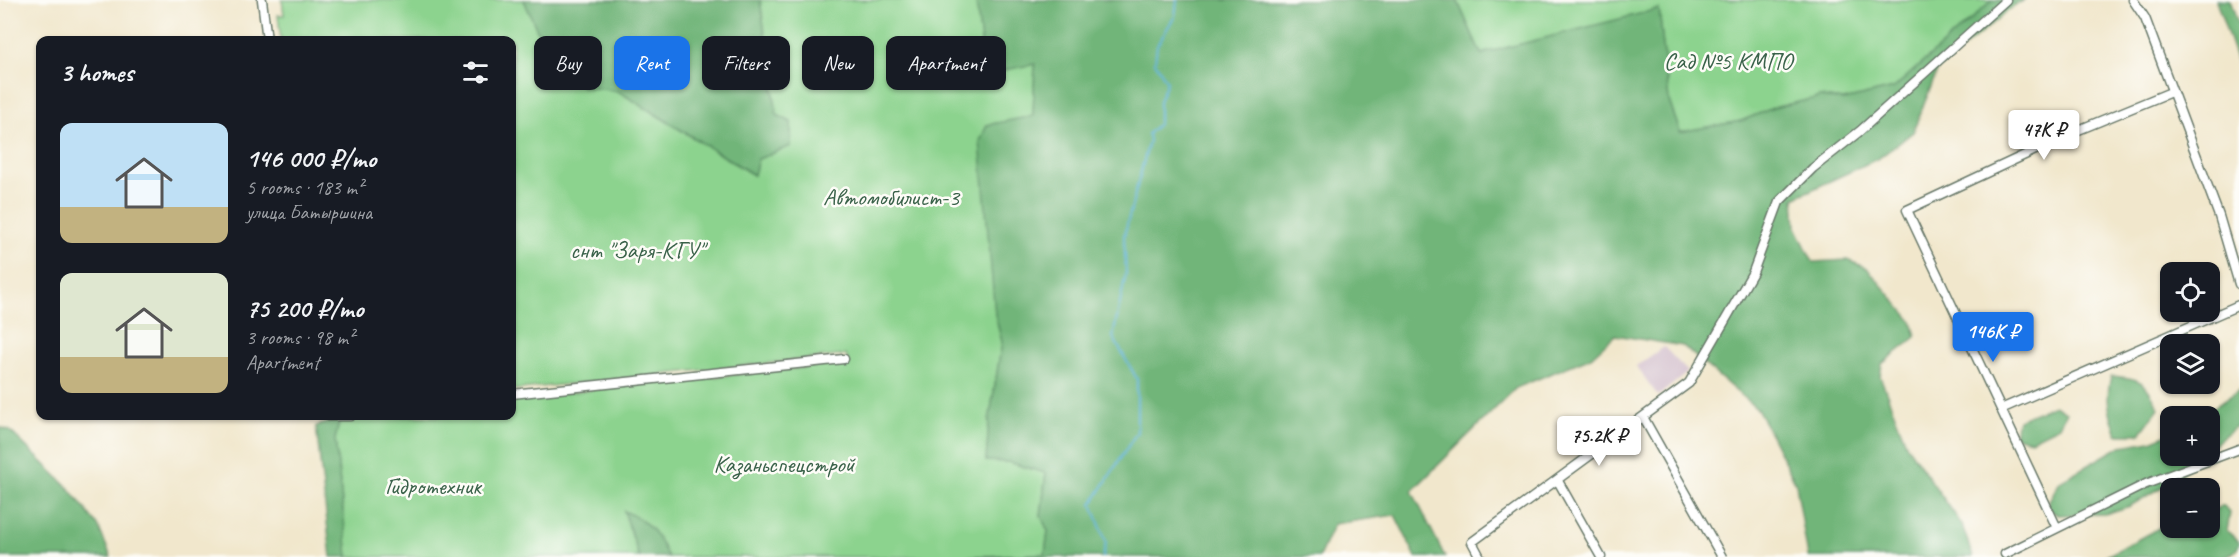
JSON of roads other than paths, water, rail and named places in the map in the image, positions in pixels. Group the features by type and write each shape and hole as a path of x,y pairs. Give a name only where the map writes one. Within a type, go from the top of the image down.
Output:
{"street":[{"path":"262,0 266,36"},
{"path":"1480,557 1472,542 1689,383 1753,272 1779,202 1813,168 1860,130 2006,0"},
{"path":"2133,0 2145,18 2219,216 2239,284"},
{"path":"2057,528 1907,210 2076,131 2171,92"},
{"path":"2001,409 2239,305"},
{"path":"516,394 844,360"},
{"path":"1643,417 1722,557"},
{"path":"2005,554 2146,484 2239,448"},
{"path":"1558,481 1600,557"}],"waterway":[{"path":"1103,557 1106,542 1092,504 1137,432 1137,379 1113,337 1126,273 1124,236 1149,141 1148,134 1159,123 1159,101 1167,82 1155,62 1157,45 1175,16 1177,0"}],"park label":[{"name":"Сад №5 КМПО","path":"1728,61"},
{"name":"Автомобилист-3","path":"891,197"},
{"name":"снт \"Заря-КГУ\"","path":"637,250"},
{"name":"Казаньспецстрой","path":"784,464"},
{"name":"Гидротехник","path":"433,486"}]}
